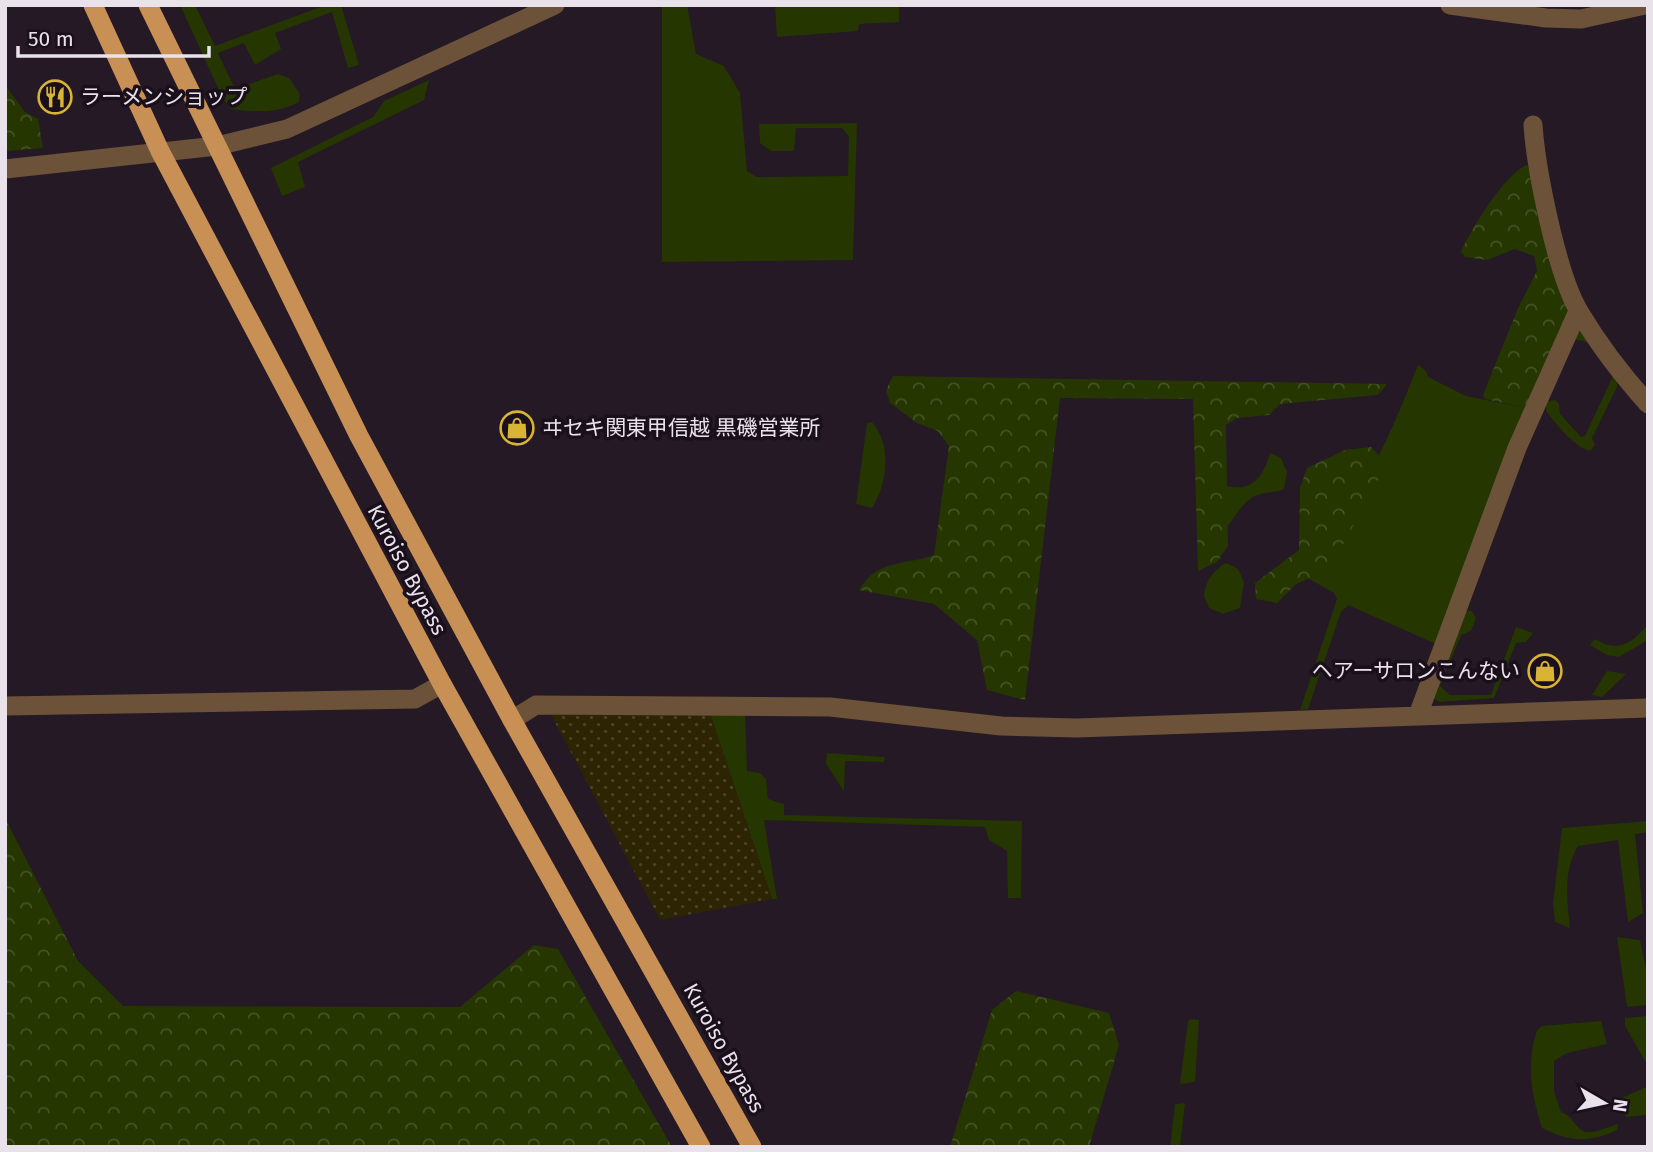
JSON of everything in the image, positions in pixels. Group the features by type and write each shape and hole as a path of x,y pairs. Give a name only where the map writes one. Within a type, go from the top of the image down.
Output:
{"highway":[{"name":"Kuroiso Bypass","path":"93,5 160,151 442,684 701,1147"},
{"name":"Kuroiso Bypass","path":"148,5 359,436 512,720 752,1147"}],"street":[{"path":"5,169 217,146 287,129 555,5"},
{"path":"1450,5 1546,18 1581,19 1645,5"},
{"path":"1533,125 1535,153 1557,250 1578,311 1648,404"},
{"path":"1418,715 1517,448 1578,311"},
{"path":"5,706 415,699 442,684"},
{"path":"512,720 536,705 830,707 1001,726 1077,728 1648,708"}],"green space":[{"path":"180,5 195,5 215,46 326,5 341,5 359,65 348,68 332,12 275,33 281,49 255,65 244,43 218,53 235,89 278,74 289,78 300,94 299,102 282,109 231,109 223,99"},
{"path":"662,5 687,5 696,54 724,66 740,93 747,171 757,177 848,176 849,137 842,128 796,128 794,151 771,151 760,143 759,124 857,123 853,260 662,262"},
{"path":"775,5 899,5 899,22 859,24 858,31 777,37"},
{"path":"429,80 424,100 298,162 305,187 282,196 271,168 373,117 384,101"},
{"path":"5,85 25,112 38,119 43,148 5,151"},
{"path":"1527,165 1534,170 1572,307 1526,408 1485,399 1483,395 1518,308 1537,271 1534,256 1515,249 1487,260 1465,257 1461,252 1480,217 1499,191 1518,170"},
{"path":"1580,330 1587,330 1617,375 1617,387 1592,438 1595,445 1590,451 1572,440 1546,411 1546,402 1555,400 1559,404 1560,414 1581,437 1585,436 1613,376 1592,343 1573,339"},
{"path":"1418,365 1426,371 1428,377 1466,396 1526,408 1436,644 1348,605 1341,612 1308,709 1300,710 1337,599 1334,593 1302,575 1339,527 1355,501 1395,421"},
{"path":"893,376 1387,384 1378,395 1280,404 1269,415 1237,418 1226,425 1228,546 1217,562 1198,571 1193,399 1060,398 1025,700 987,690 977,640 934,604 859,590 866,580 883,568 934,555 949,446 938,431 917,423 890,403 886,390"},
{"path":"872,422 883,442 885,464 882,487 872,508 856,504 867,423"},
{"path":"1371,447 1380,456 1383,471 1341,548 1325,570 1295,585 1277,603 1256,599 1255,583 1299,550 1300,488 1307,468 1345,450"},
{"path":"1270,453 1281,458 1287,472 1284,489 1251,498 1227,527 1226,486 1250,485 1260,476"},
{"path":"1226,563 1238,569 1244,582 1240,608 1223,614 1209,608 1204,596 1210,577"},
{"path":"1466,611 1472,611 1476,618 1471,631 1461,635 1440,686 1450,695 1491,695 1516,627 1533,633 1526,642 1516,643 1494,698 1439,702 1432,696"},
{"path":"1648,625 1648,640 1619,657 1607,655 1590,645 1595,639 1611,645 1624,644"},
{"path":"1607,671 1626,674 1602,697 1592,695"},
{"path":"710,713 745,714 747,771 760,773 766,779 768,799 784,804 784,815 1022,821 1021,898 1008,898 1007,851 989,840 985,827 764,820 777,899 772,899"},
{"path":"827,753 885,757 884,762 845,761 844,791 826,764"},
{"path":"5,818 78,961 123,1006 460,1007 534,945 558,949 672,1147 5,1147"},
{"path":"1648,821 1648,832 1635,834 1643,913 1628,922 1618,840 1578,846 1568,876 1570,928 1555,922 1553,903 1562,828"},
{"path":"1617,937 1640,940 1648,979 1648,1005 1627,1007"},
{"path":"1016,991 1109,1013 1119,1045 1089,1147 950,1147 992,1010"},
{"path":"1648,1016 1648,1066 1625,1026 1625,1018"},
{"path":"1199,1020 1195,1082 1180,1084 1188,1021"},
{"path":"1601,1021 1607,1044 1567,1053 1554,1061 1554,1091 1561,1112 1583,1131 1592,1132 1618,1124 1617,1130 1589,1139 1552,1133 1542,1128 1531,1079 1537,1030 1542,1026"},
{"path":"1648,1086 1648,1118 1646,1115 1626,1117 1618,1100"},
{"path":"1185,1103 1180,1147 1170,1147 1175,1104"}],"sand":[{"path":"550,713 710,713 772,899 660,920"}],"place":[{"name":"ラーメンショップ","path":"55,97"},
{"name":"ヰセキ関東甲信越 黒磯営業所","path":"517,428"},
{"name":"ヘアーサロンこんない","path":"1545,671"}]}
